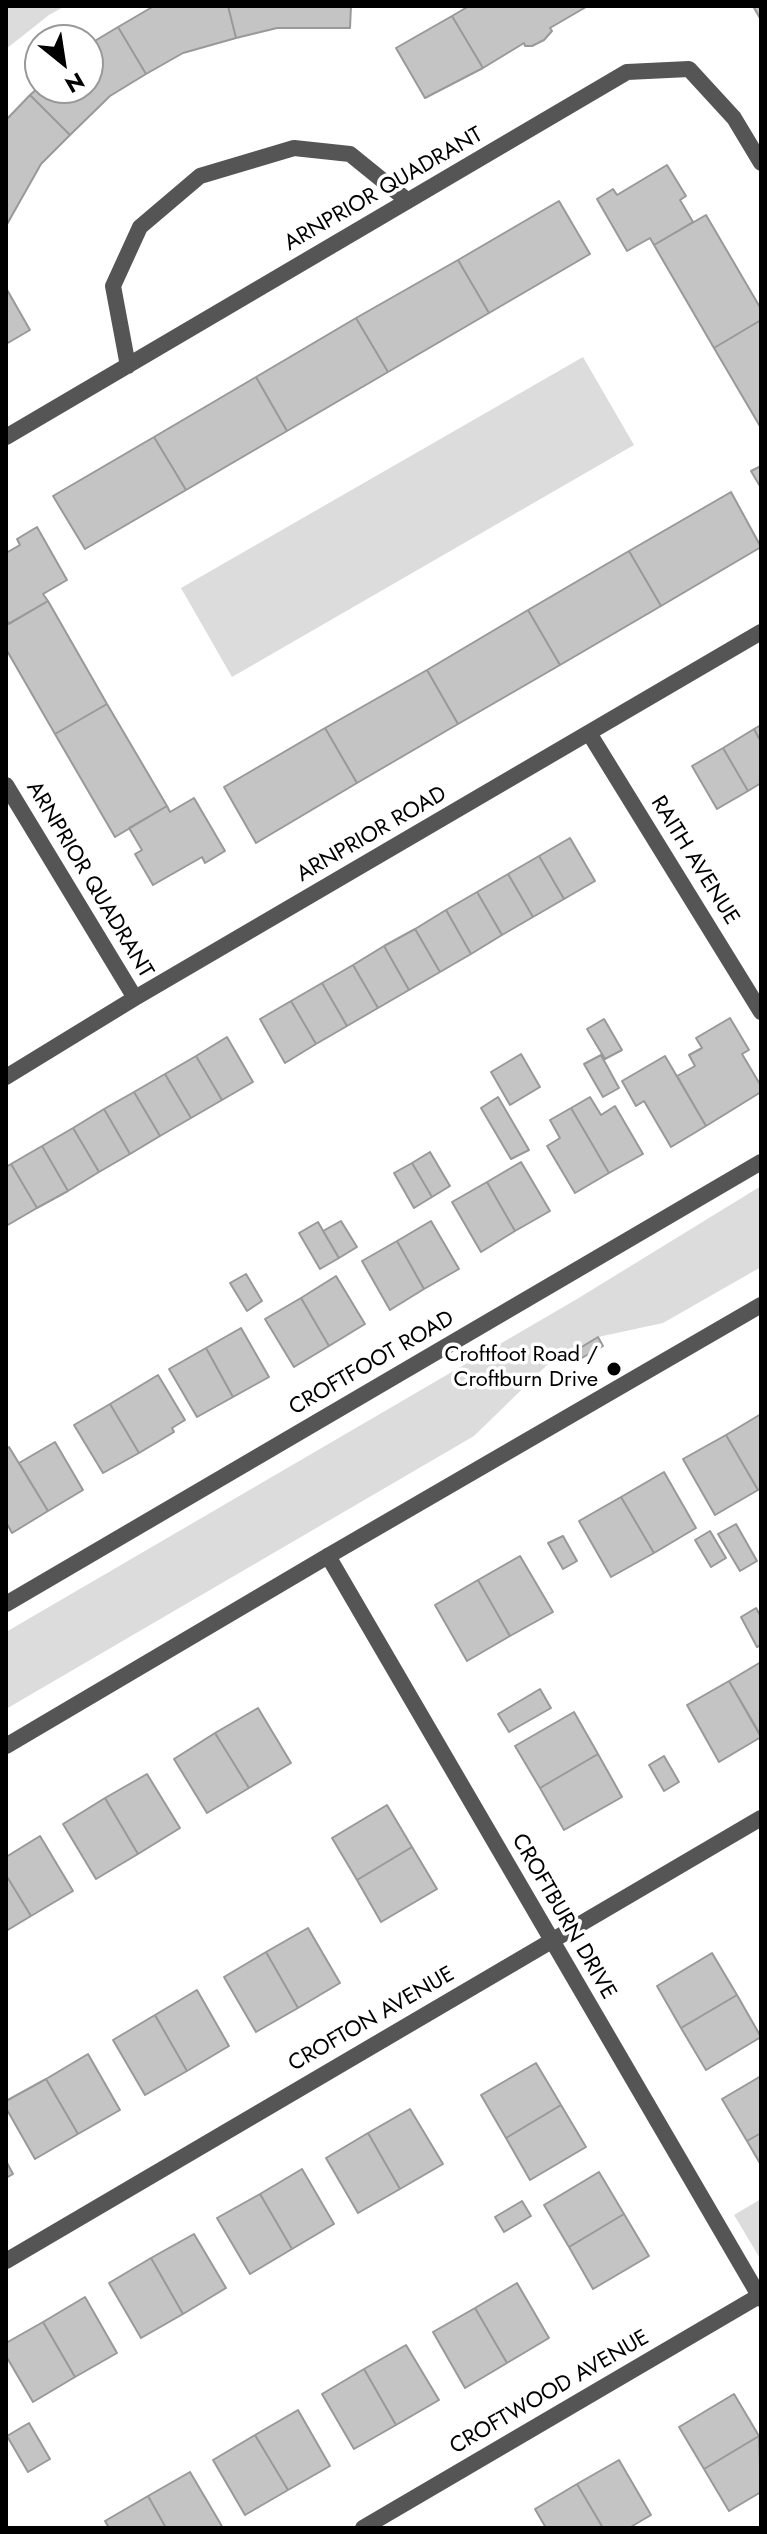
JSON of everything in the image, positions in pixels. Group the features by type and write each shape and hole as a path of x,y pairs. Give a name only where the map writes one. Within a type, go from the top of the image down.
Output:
{"street":[{"name":"ARNPRIOR QUADRANT","path":"6,437 627,72 689,69 734,118 761,163"},
{"path":"128,366 113,286 140,227 200,176 294,148 350,154 408,201"},
{"name":"ARNPRIOR ROAD","path":"6,1077 135,998 761,632"},
{"name":"RAITH AVENUE","path":"589,733 761,1012"},
{"name":"ARNPRIOR QUADRANT","path":"6,785 135,998"},
{"name":"CROFTFOOT ROAD","path":"6,1604 761,1162"},
{"path":"6,1746 761,1305"},
{"name":"CROFTBURN DRIVE","path":"328,1556 760,2298"},
{"name":"CROFTON AVENUE","path":"6,2261 761,1818"},
{"name":"CROFTWOOD AVENUE","path":"363,2528 760,2298"}],"shaded area":[{"path":"6,6 65,6 38,24 24,24 24,35 6,49"},
{"path":"583,357 634,445 232,677 181,588"},
{"path":"761,1186 761,1267 663,1323 598,1337 547,1365 474,1436 6,1709 6,1632 577,1299"},
{"path":"761,2199 761,2260 734,2215"}],"building":[{"path":"154,6 228,6 236,38 183,53 146,74 118,27"},
{"path":"228,6 351,6 350,28 277,28 236,38"},
{"path":"469,6 586,7 550,28 552,31 544,40 532,46 525,46 524,43 483,68 452,16"},
{"path":"753,6 761,6 761,20"},
{"path":"452,16 483,68 425,98 396,48"},
{"path":"118,27 146,74 104,102 104,35"},
{"path":"24,101 24,104 39,104 70,135 41,164 6,226 6,120"},
{"path":"39,104 102,104 70,135"},
{"path":"667,165 686,196 680,200 693,222 654,245 650,238 627,251 597,199 613,189 617,195"},
{"path":"559,201 590,254 489,313 458,260"},
{"path":"706,215 761,309 761,320 714,348 654,245"},
{"path":"458,260 489,313 388,372 356,318"},
{"path":"6,288 30,330 6,344"},
{"path":"356,318 388,372 287,431 256,377"},
{"path":"761,320 761,428 714,348"},
{"path":"256,377 287,431 186,490 154,437"},
{"path":"154,437 186,490 85,549 53,496"},
{"path":"761,466 761,488 751,471"},
{"path":"731,492 761,547 661,606 629,551"},
{"path":"37,527 67,580 43,594 48,601 9,624 6,619 6,553 20,545 17,539"},
{"path":"629,551 661,606 560,665 528,610"},
{"path":"48,601 107,704 55,734 6,649 6,625"},
{"path":"528,610 560,665 458,724 427,670"},
{"path":"427,670 458,724 357,783 325,728"},
{"path":"107,704 167,806 115,837 55,734"},
{"path":"761,725 761,742 754,729"},
{"path":"325,728 357,783 256,843 224,787"},
{"path":"754,729 761,742 761,783 748,791 723,748"},
{"path":"723,748 748,791 717,809 692,766"},
{"path":"194,798 225,851 205,863 202,857 153,885 135,854 142,850 129,828 167,806 170,812"},
{"path":"570,838 595,881 564,899 539,856"},
{"path":"539,856 564,899 533,917 508,874"},
{"path":"508,874 533,917 502,935 477,892"},
{"path":"477,892 502,935 471,954 446,910"},
{"path":"446,910 471,954 440,972 415,929"},
{"path":"415,929 440,972 409,990 384,946"},
{"path":"384,946 409,990 378,1008 353,965"},
{"path":"353,965 378,1008 347,1026 322,983"},
{"path":"322,983 347,1026 316,1044 291,1001"},
{"path":"291,1001 316,1044 285,1063 260,1019"},
{"path":"730,1018 749,1050 742,1054 761,1086 761,1092 706,1126 677,1076 695,1066 689,1055 702,1048 696,1038"},
{"path":"604,1019 622,1050 605,1059 587,1029"},
{"path":"227,1037 253,1082 222,1100 196,1056"},
{"path":"521,1054 540,1087 510,1105 491,1072"},
{"path":"601,1055 619,1088 603,1097 584,1064"},
{"path":"196,1056 222,1100 191,1118 165,1074"},
{"path":"665,1056 706,1126 671,1147 644,1101 636,1106 622,1081"},
{"path":"165,1074 191,1118 160,1136 134,1092"},
{"path":"134,1092 160,1136 130,1154 104,1109"},
{"path":"498,1097 529,1150 511,1159 481,1108"},
{"path":"590,1097 601,1115 615,1106 643,1154 609,1173 571,1108"},
{"path":"571,1108 609,1173 575,1193 547,1146 560,1138 550,1120"},
{"path":"104,1109 130,1154 99,1172 73,1128"},
{"path":"73,1128 99,1172 68,1191 42,1146"},
{"path":"42,1146 68,1191 37,1208 11,1164"},
{"path":"430,1152 450,1186 432,1197 412,1163"},
{"path":"521,1162 550,1211 515,1231 487,1182"},
{"path":"412,1163 432,1197 414,1208 394,1173"},
{"path":"11,1164 37,1208 6,1226 6,1167"},
{"path":"487,1182 515,1231 481,1252 452,1202"},
{"path":"341,1221 357,1247 339,1258 323,1231"},
{"path":"431,1221 459,1269 424,1289 397,1241"},
{"path":"318,1222 339,1258 320,1269 299,1233"},
{"path":"397,1241 424,1289 390,1310 362,1261"},
{"path":"246,1274 262,1301 247,1311 230,1283"},
{"path":"336,1276 365,1324 329,1346 301,1298"},
{"path":"301,1298 329,1346 294,1367 265,1319"},
{"path":"241,1328 269,1377 233,1397 206,1348"},
{"path":"598,1337 603,1346 580,1359 575,1351"},
{"path":"206,1348 233,1397 197,1417 169,1369"},
{"path":"158,1375 185,1420 172,1428 174,1432 139,1453 110,1404"},
{"path":"110,1404 139,1453 103,1473 74,1425"},
{"path":"761,1414 761,1488 758,1490 726,1435"},
{"path":"726,1435 758,1490 715,1515 683,1459"},
{"path":"55,1442 83,1490 48,1511 19,1463"},
{"path":"9,1447 48,1511 12,1533 6,1522 6,1449"},
{"path":"664,1472 696,1528 654,1553 621,1497"},
{"path":"621,1497 654,1553 611,1577 579,1521"},
{"path":"736,1524 757,1561 740,1571 718,1534"},
{"path":"710,1531 726,1558 711,1567 695,1540"},
{"path":"563,1536 577,1561 563,1569 548,1543"},
{"path":"520,1556 553,1612 510,1636 478,1580"},
{"path":"478,1580 510,1636 467,1661 435,1605"},
{"path":"756,1608 761,1617 761,1645 757,1647 741,1617"},
{"path":"761,1662 761,1736 729,1681"},
{"path":"729,1681 761,1737 719,1762 687,1705"},
{"path":"540,1689 551,1708 509,1732 498,1714"},
{"path":"258,1708 291,1763 249,1788 215,1733"},
{"path":"574,1712 598,1754 540,1788 515,1746"},
{"path":"215,1733 249,1788 207,1813 174,1759"},
{"path":"598,1754 622,1797 564,1830 540,1788"},
{"path":"664,1756 679,1782 664,1791 649,1765"},
{"path":"147,1774 180,1828 138,1854 105,1798"},
{"path":"105,1798 138,1854 96,1879 63,1824"},
{"path":"387,1805 412,1847 357,1880 332,1838"},
{"path":"40,1836 73,1891 31,1916 6,1875 6,1857"},
{"path":"412,1847 437,1889 381,1922 357,1880"},
{"path":"6,1875 31,1916 6,1931"},
{"path":"308,1928 340,1983 298,2008 266,1952"},
{"path":"266,1952 298,2008 256,2032 224,1977"},
{"path":"712,1953 737,1995 681,2028 657,1986"},
{"path":"197,1990 229,2046 187,2071 155,2015"},
{"path":"737,1995 761,2037 706,2070 681,2028"},
{"path":"155,2015 187,2071 145,2095 113,2040"},
{"path":"88,2054 120,2110 78,2134 46,2079"},
{"path":"536,2063 561,2105 506,2138 481,2095"},
{"path":"761,2076 761,2133 747,2141 722,2099"},
{"path":"46,2079 78,2134 35,2159 6,2108 6,2101"},
{"path":"561,2105 586,2147 530,2180 506,2138"},
{"path":"410,2109 443,2164 400,2189 368,2133"},
{"path":"368,2133 400,2189 358,2213 326,2158"},
{"path":"761,2133 761,2165 747,2141"},
{"path":"6,2161 13,2174 6,2178"},
{"path":"302,2169 334,2224 292,2249 260,2194"},
{"path":"599,2172 624,2214 569,2247 544,2205"},
{"path":"260,2194 292,2249 250,2274 217,2218"},
{"path":"522,2201 531,2216 504,2232 495,2217"},
{"path":"624,2214 649,2256 593,2289 569,2247"},
{"path":"194,2234 226,2288 183,2314 151,2258"},
{"path":"151,2258 183,2314 141,2338 109,2283"},
{"path":"517,2283 549,2338 507,2363 475,2308"},
{"path":"85,2297 117,2353 75,2377 43,2322"},
{"path":"475,2308 507,2363 465,2388 433,2332"},
{"path":"43,2322 75,2377 33,2402 6,2356 6,2343"},
{"path":"406,2345 439,2400 396,2425 364,2369"},
{"path":"364,2369 396,2425 354,2449 322,2394"},
{"path":"734,2394 759,2436 704,2469 679,2427"},
{"path":"298,2410 330,2466 288,2490 255,2435"},
{"path":"29,2423 50,2459 28,2472 7,2436"},
{"path":"255,2435 288,2490 245,2515 213,2460"},
{"path":"759,2436 761,2492 729,2511 704,2469"},
{"path":"619,2460 651,2515 629,2528 603,2528 577,2484"},
{"path":"190,2472 223,2528 166,2528 148,2496"},
{"path":"577,2484 603,2528 546,2528 535,2509"},
{"path":"148,2496 166,2528 109,2528 105,2521"}],"place":[{"name":"Croftfoot Road / Croftburn Drive","path":"614,1369"}]}
